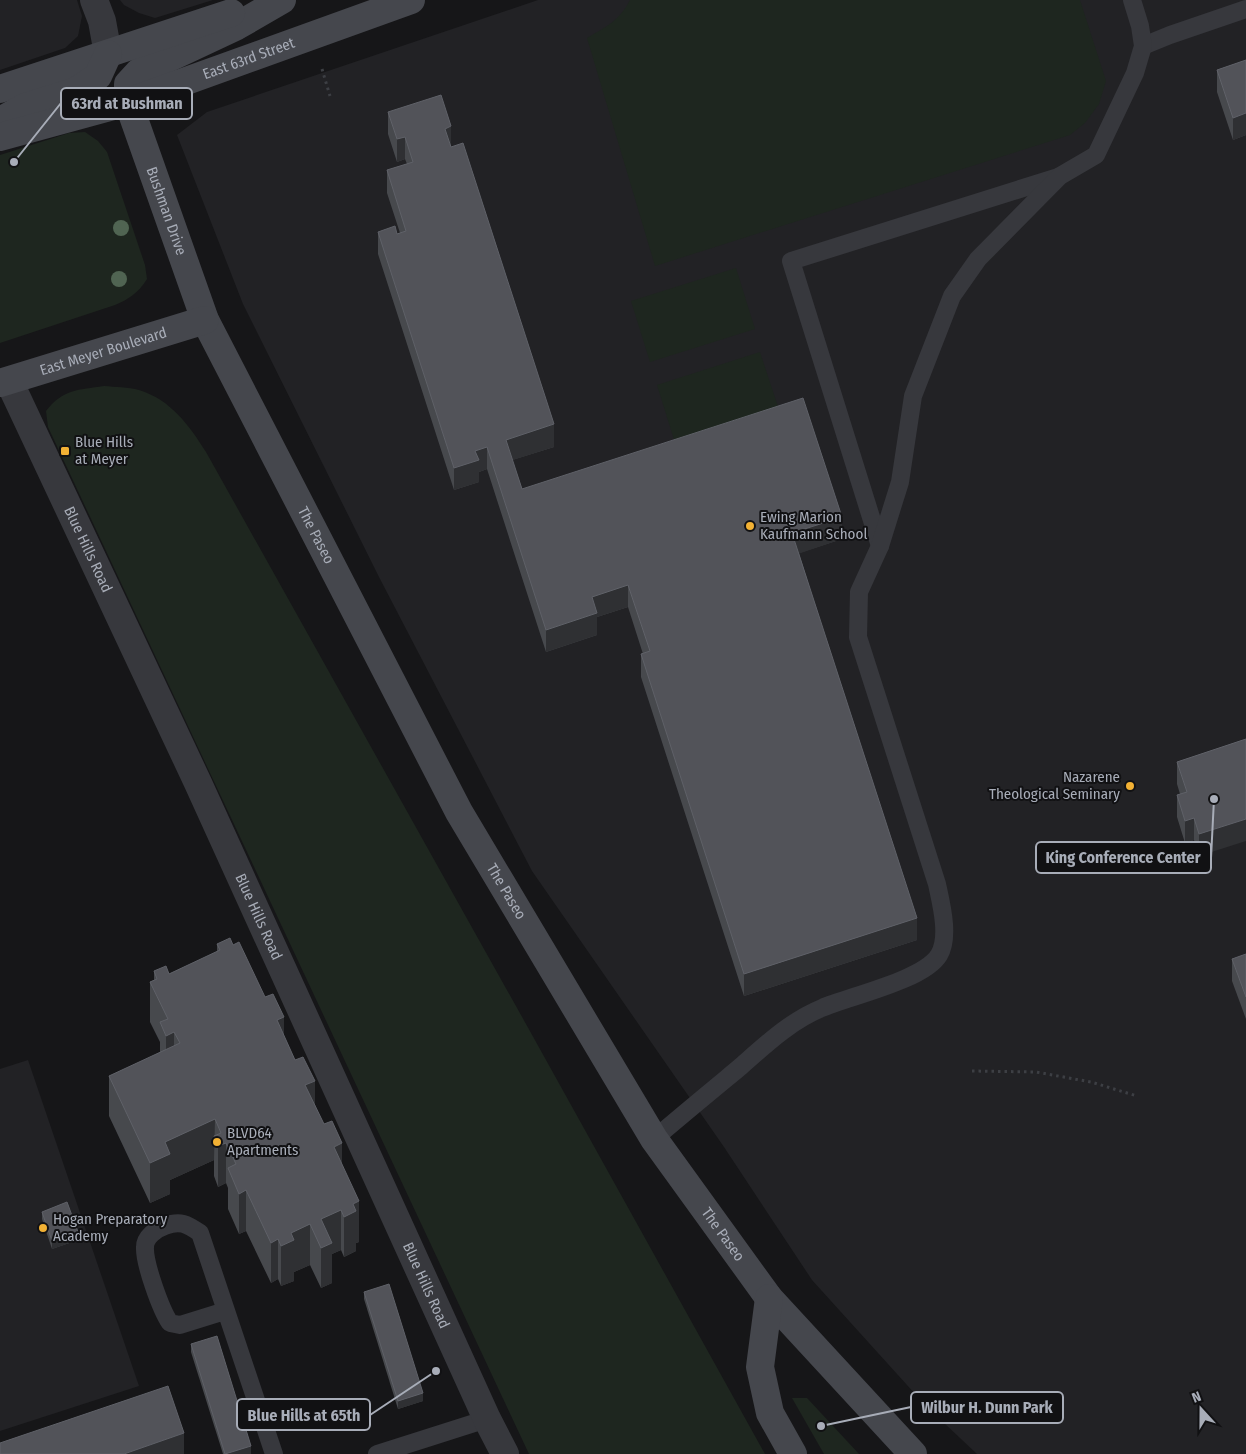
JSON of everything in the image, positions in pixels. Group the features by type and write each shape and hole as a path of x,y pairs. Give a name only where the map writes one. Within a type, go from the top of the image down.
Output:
{"main road":[{"path":"0,89 270,0"},
{"path":"128,102 128,84 139,72 237,26 282,0"},
{"name":"East 63rd Street","path":"0,138 128,102 410,0"},
{"path":"0,121 25,107 76,91 98,76 108,54"},
{"name":"Bushman Drive","path":"128,102 205,320"},
{"name":"East Meyer Boulevard","path":"4,382 205,320"},
{"name":"The Paseo","path":"205,320 459,812 654,1139 769,1298"},
{"path":"769,1298 760,1367 770,1413 794,1454"},
{"path":"769,1298 913,1454"}],"street":[{"path":"94,0 102,21 108,54"},
{"name":"Blue Hills Road","path":"4,382 198,783 487,1419 505,1454"}],"lane":[{"path":"880,546 791,261 1060,176 1096,155 1135,73 1144,46 1132,0"},
{"path":"1144,46 1246,9"},
{"path":"654,1139 776,1036 805,1016 822,1008 909,977 928,966 939,954 944,935 942,908 937,884 858,637 859,592 880,546 900,482 913,396 952,296 978,259 1060,176"},
{"path":"225,1310 180,1325 170,1324 164,1314 147,1262 144,1246 152,1233 164,1226 180,1222 200,1233 274,1454"},
{"path":"377,1454 487,1419"}],"path":[{"path":"322,69 330,96"},
{"path":"972,1071 1036,1072 1091,1082 1137,1096"}],"shaded area":[{"path":"0,0 77,0 82,16 78,36 65,48 0,70"},
{"path":"120,0 213,0 155,18 139,13 124,5"},
{"name":"Ewing Marion Kaufmann School","path":"538,0 1246,0 1246,1454 977,1454 926,1406 812,1280 724,1147 532,871 379,577 243,304 177,135 207,112"},
{"path":"630,0 1080,0 1106,81 1099,104 1085,123 1070,135 655,266 587,38 617,18"},
{"path":"85,132 98,141 107,152 145,265 147,279 133,295 115,305 0,343 0,155 69,133"},
{"path":"736,268 755,329 650,362 631,301"},
{"path":"760,352 780,413 676,446 657,385"},
{"path":"104,386 139,390 161,400 186,423 206,452 765,1454 529,1454 48,427 46,411 59,398 65,394 86,388"},
{"name":"Hogan Preparatory Academy","path":"28,1060 139,1386 0,1431 0,1069"},
{"path":"792,1398 807,1398 859,1454 824,1454"}],"building":[{"path":"1246,60 1246,113 1233,118 1217,70"},
{"name":"Ewing Marion Kaufmann School","path":"441,95 451,126 445,129 451,147 463,143 554,424 506,440 522,489 803,398 842,517 792,533 917,918 744,974 641,654 650,651 628,585 592,597 597,613 546,630 487,447 475,451 479,460 454,468 378,232 395,226 397,234 406,231 387,170 413,162 405,137 397,139 388,112"},
{"path":"1246,739 1246,819 1199,834 1194,818 1185,821 1177,795 1187,792 1177,762"},
{"name":"BLVD64 Apartments","path":"230,938 233,945 239,942 265,997 273,994 284,1017 277,1020 295,1060 303,1057 315,1081 305,1085 324,1124 332,1121 342,1143 334,1147 359,1201 353,1204 356,1211 344,1217 341,1210 321,1219 332,1243 321,1248 310,1224 291,1233 294,1240 281,1246 278,1239 271,1243 246,1190 239,1194 228,1168 236,1164 226,1143 218,1146 214,1136 221,1133 215,1119 165,1142 170,1154 150,1163 109,1076 180,1043 174,1032 166,1036 160,1022 168,1019 150,982 157,979 154,971 166,966 169,974 220,950 217,944"},
{"path":"1246,954 1246,997 1232,959"},
{"path":"67,1202 78,1232 52,1241 42,1212"},
{"path":"389,1284 423,1393 398,1401 364,1292"},
{"path":"217,1336 251,1446 225,1454 191,1344"},
{"path":"168,1386 184,1433 124,1454 0,1454 0,1443"}],"place":[{"name":"63rd at Bushman","path":"14,162"},
{"name":"Blue Hills at Meyer","path":"65,451"},
{"name":"Ewing Marion Kaufmann School","path":"750,526"},
{"name":"Nazarene Theological Seminary","path":"1130,786"},
{"name":"King Conference Center","path":"1214,799"},
{"name":"BLVD64 Apartments","path":"217,1142"},
{"name":"Hogan Preparatory Academy","path":"43,1228"},
{"name":"Blue Hills at 65th","path":"436,1371"},
{"name":"Wilbur H. Dunn Park","path":"821,1426"}]}
